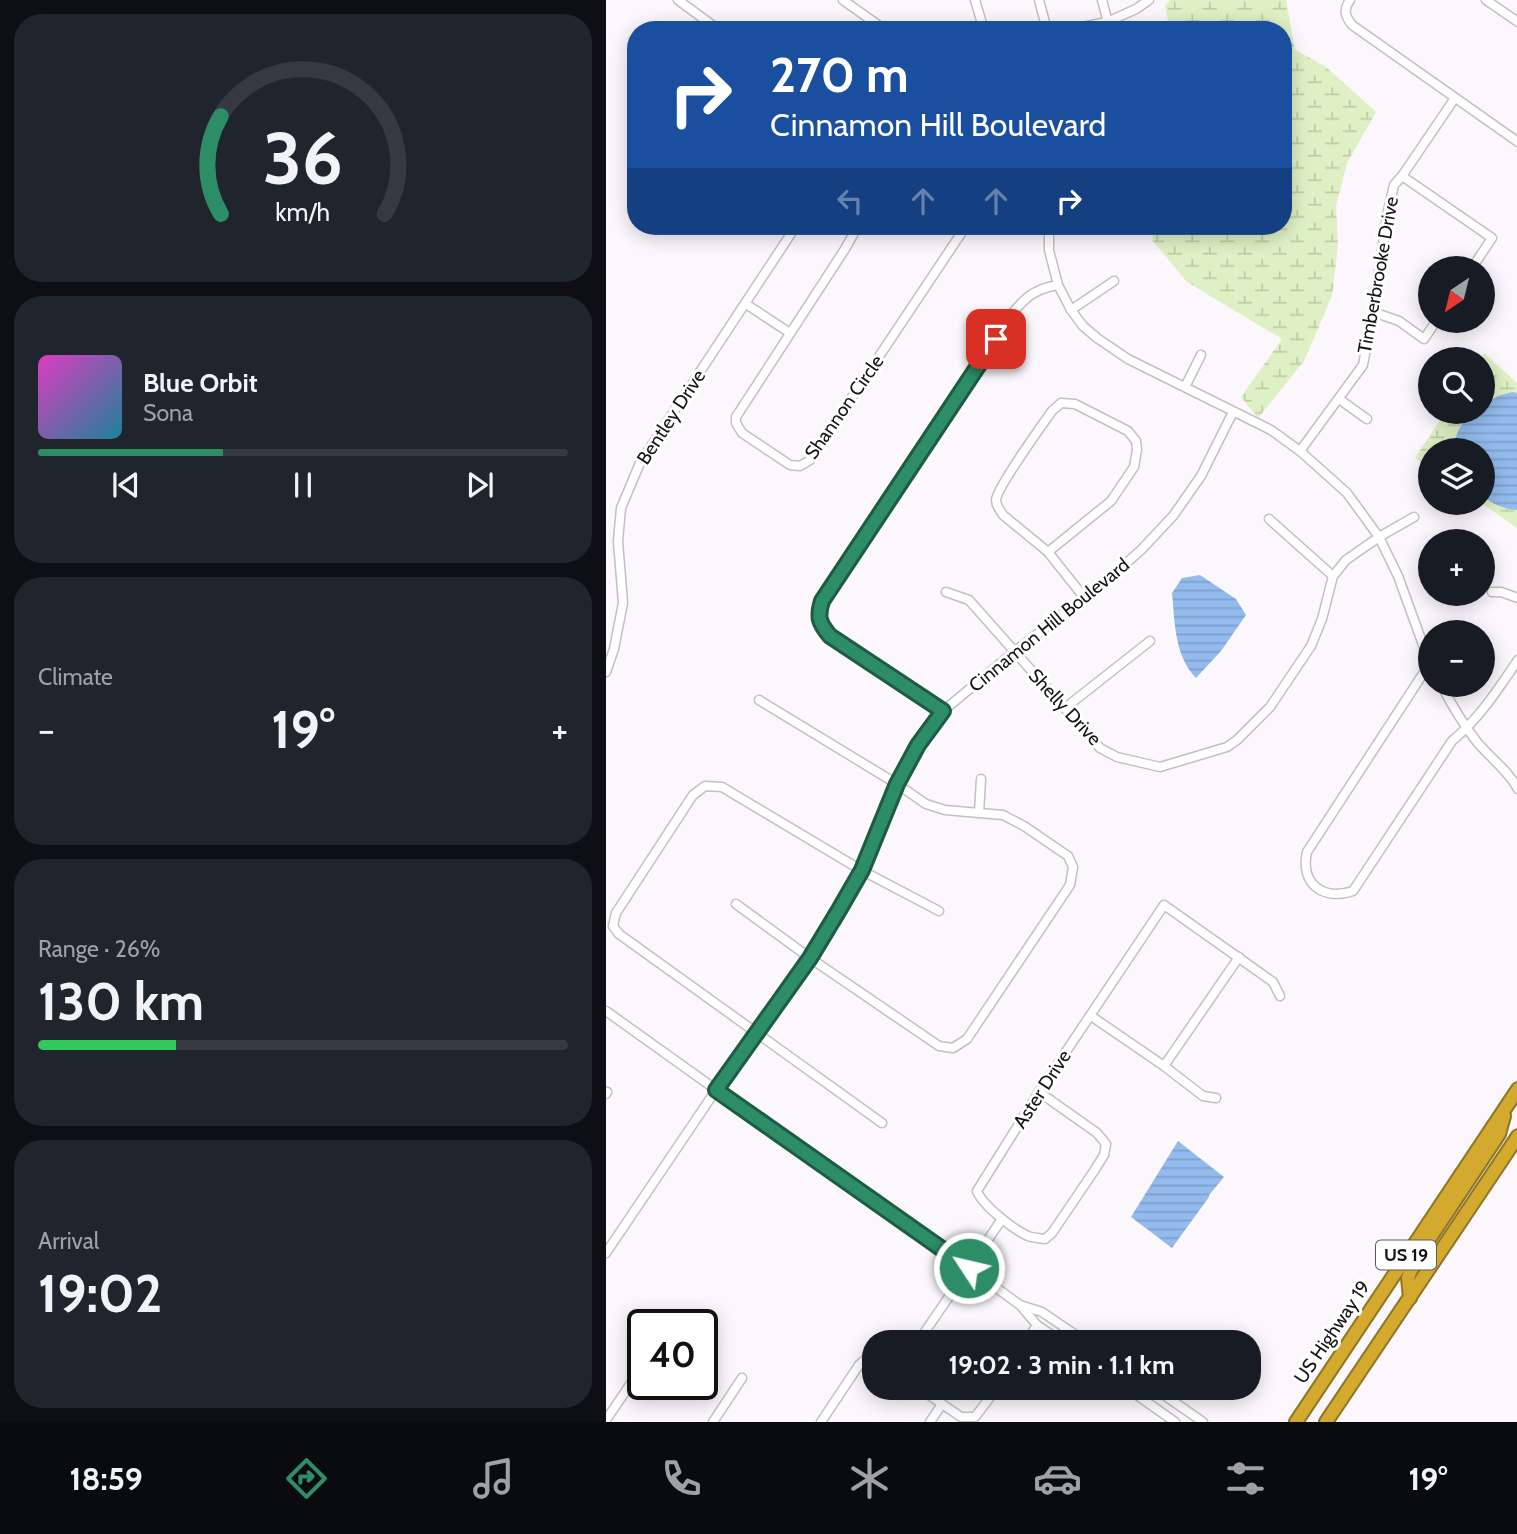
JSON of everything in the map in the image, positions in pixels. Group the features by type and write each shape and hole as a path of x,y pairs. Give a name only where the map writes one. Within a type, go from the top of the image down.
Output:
{"highway":[{"name":"US Highway 19","path":"1296,1422 1518,1089"},
{"path":"1410,1298 1410,1272 1430,1237 1499,1134 1509,1102"},
{"name":"US 19","path":"1326,1422 1518,1136"}],"street":[{"path":"678,0 707,21"},
{"path":"843,0 872,21"},
{"path":"975,0 981,21"},
{"path":"1039,0 1045,21"},
{"path":"1102,0 1108,21"},
{"path":"1117,21 1149,0"},
{"path":"1350,0 1345,6 1345,16 1352,25 1518,142"},
{"path":"1486,0 1518,22"},
{"name":"Timberbrooke Drive","path":"1300,451 1363,365 1386,216 1394,185 1455,98"},
{"path":"1402,177 1492,238 1480,256"},
{"name":"Bentley Drive","path":"606,672 614,649 623,603 618,541 621,508 640,463 790,235"},
{"name":"Shannon Circle","path":"852,235 739,410 736,420 742,433 786,463 795,466 810,460 960,235"},
{"path":"1049,235 1049,250 1058,285 1083,326 1128,359 1271,430 1300,451 1347,493 1379,537 1398,576 1418,631"},
{"path":"1071,310 1114,281"},
{"path":"943,711 830,636 822,626 818,613 822,601 1010,317 1024,299 1042,288 1058,285"},
{"path":"746,304 790,333"},
{"path":"1372,312 1399,321 1424,340 1429,333"},
{"path":"1185,387 1201,355"},
{"path":"1339,399 1367,419"},
{"path":"1048,552 1111,501 1134,467 1136,441 1128,431 1075,404 1061,403 1052,411 996,500 1003,515 1048,552 1083,596"},
{"name":"Cinnamon Hill Boulevard","path":"606,1254 610,1240 810,958 862,870 897,784 918,745 943,711 1142,550 1173,516 1202,476 1233,412"},
{"path":"1269,519 1333,576 1346,560 1414,517"},
{"name":"Shelly Drive","path":"946,592 969,600 1100,748 1117,757 1161,767 1227,747 1270,707 1311,646 1322,619 1333,576"},
{"path":"1495,592 1518,598"},
{"path":"1065,708 1150,641"},
{"path":"1418,682 1307,852 1304,863 1307,874 1320,890 1342,895 1353,891 1452,741 1468,728 1518,660"},
{"path":"1449,697 1478,744 1511,776 1518,789"},
{"path":"736,905 939,1046 953,1048 966,1039 1070,885 1073,867 1068,856 1003,815 945,810 926,804 759,700"},
{"path":"979,813 981,779"},
{"path":"882,1123 619,934 614,926 616,913 694,795 705,786 722,787 862,870 938,911"},
{"name":"Aster Drive","path":"1002,1219 984,1204 976,1191 1164,905 1238,957"},
{"path":"1164,1066 1238,957 1273,982 1280,996"},
{"path":"606,1011 969,1268 1020,1306 1044,1330"},
{"path":"1091,1016 1203,1096 1216,1098"},
{"path":"927,1330 1002,1219 1029,1236 1045,1239 1052,1233 1104,1154 1106,1144 1097,1133 1039,1092"},
{"path":"1020,1306 1042,1312 1068,1330"},
{"path":"1034,1330 1037,1325"},
{"path":"821,1422 862,1362"},
{"path":"713,1422 742,1378"},
{"path":"606,1420 627,1389"},
{"path":"936,1400 961,1417 975,1417 988,1400"},
{"path":"1144,1400 1175,1422"},
{"path":"1171,1400 1203,1422"},
{"path":"930,1422 942,1404"}],"green space":[{"path":"1170,0 1286,0 1290,21 1168,21 1165,6"},
{"path":"1292,33 1295,50 1325,66 1376,112 1347,163 1336,206 1338,245 1332,296 1304,361 1258,418 1241,397 1282,339 1187,282 1152,240 1153,235 1292,235"},
{"path":"1495,363 1517,383 1517,393 1512,392 1495,400"},
{"path":"1437,424 1463,424 1455,438 1428,438"},
{"path":"1495,503 1504,508 1517,510 1517,528 1495,513"}],"water":[{"path":"1518,393 1518,510 1495,504 1495,438 1456,438 1462,424 1495,424 1495,398"},
{"path":"1200,575 1236,599 1246,615 1221,651 1196,678 1183,659 1180,649 1172,593 1182,578"},
{"path":"1178,1141 1224,1177 1172,1248 1131,1217"}],"route":[{"path":"969,1268 716,1090 810,958 839,910 862,870 897,784 918,745 943,711 830,636 822,626 818,613 822,601 996,339"}]}
